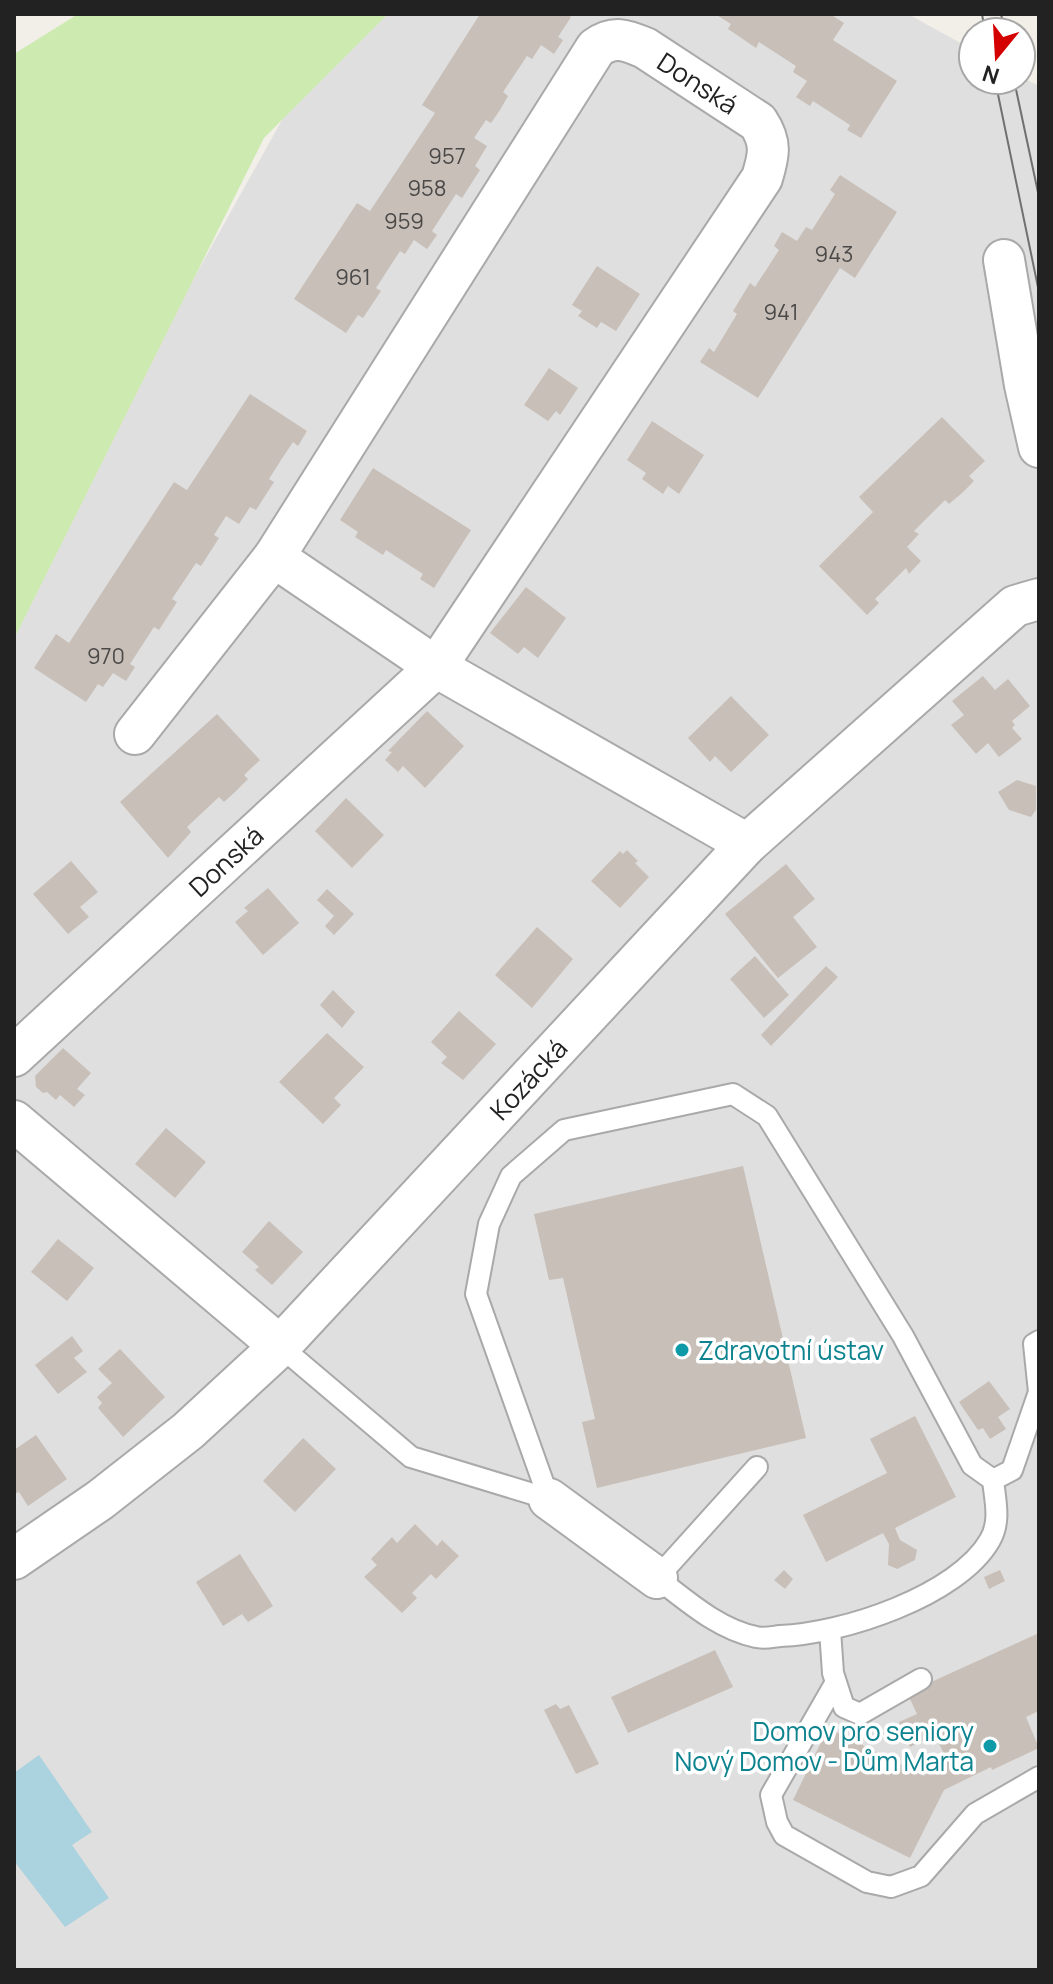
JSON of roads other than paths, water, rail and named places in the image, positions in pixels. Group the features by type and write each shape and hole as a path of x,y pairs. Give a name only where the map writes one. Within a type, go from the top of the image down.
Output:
{"street":[{"name":"Donská","path":"14,1056 436,667 762,178 770,151 768,137 758,122 645,48 629,41 608,40 596,48 274,557 135,734"},
{"path":"1004,260 1039,447"},
{"path":"274,557 436,667 747,844"},
{"name":"Kozácká","path":"14,1559 100,1500 188,1431 280,1346 747,844 1015,606 1039,599"},
{"path":"14,1121 280,1346"},
{"path":"549,1499 657,1578"}],"lane":[{"path":"549,1499 476,1294 489,1224 511,1176 564,1130 733,1094 767,1116 903,1336 972,1465 993,1480 997,1518 990,1539 964,1570 913,1602 830,1630 799,1636 757,1637 711,1619 657,1578 757,1467"},
{"path":"993,1480 1012,1470 1039,1392 1034,1344 1039,1341"},
{"path":"280,1346 411,1457 549,1499"},
{"path":"830,1630 836,1682 844,1707 860,1714 921,1679"},
{"path":"836,1682 771,1795 777,1822 784,1835 867,1882 891,1887 921,1876 975,1814 1039,1777"}],"water":[{"path":"39,1755 92,1832 72,1845 109,1898 65,1927 14,1861 14,1773"}],"tram line":[{"path":"998,96 1039,292"},
{"path":"1017,96 1039,197"}],"place":[{"name":"Zdravotní ústav","path":"682,1350"},
{"name":"Domov pro seniory Nový Domov - Dům Marta","path":"990,1746"}]}
